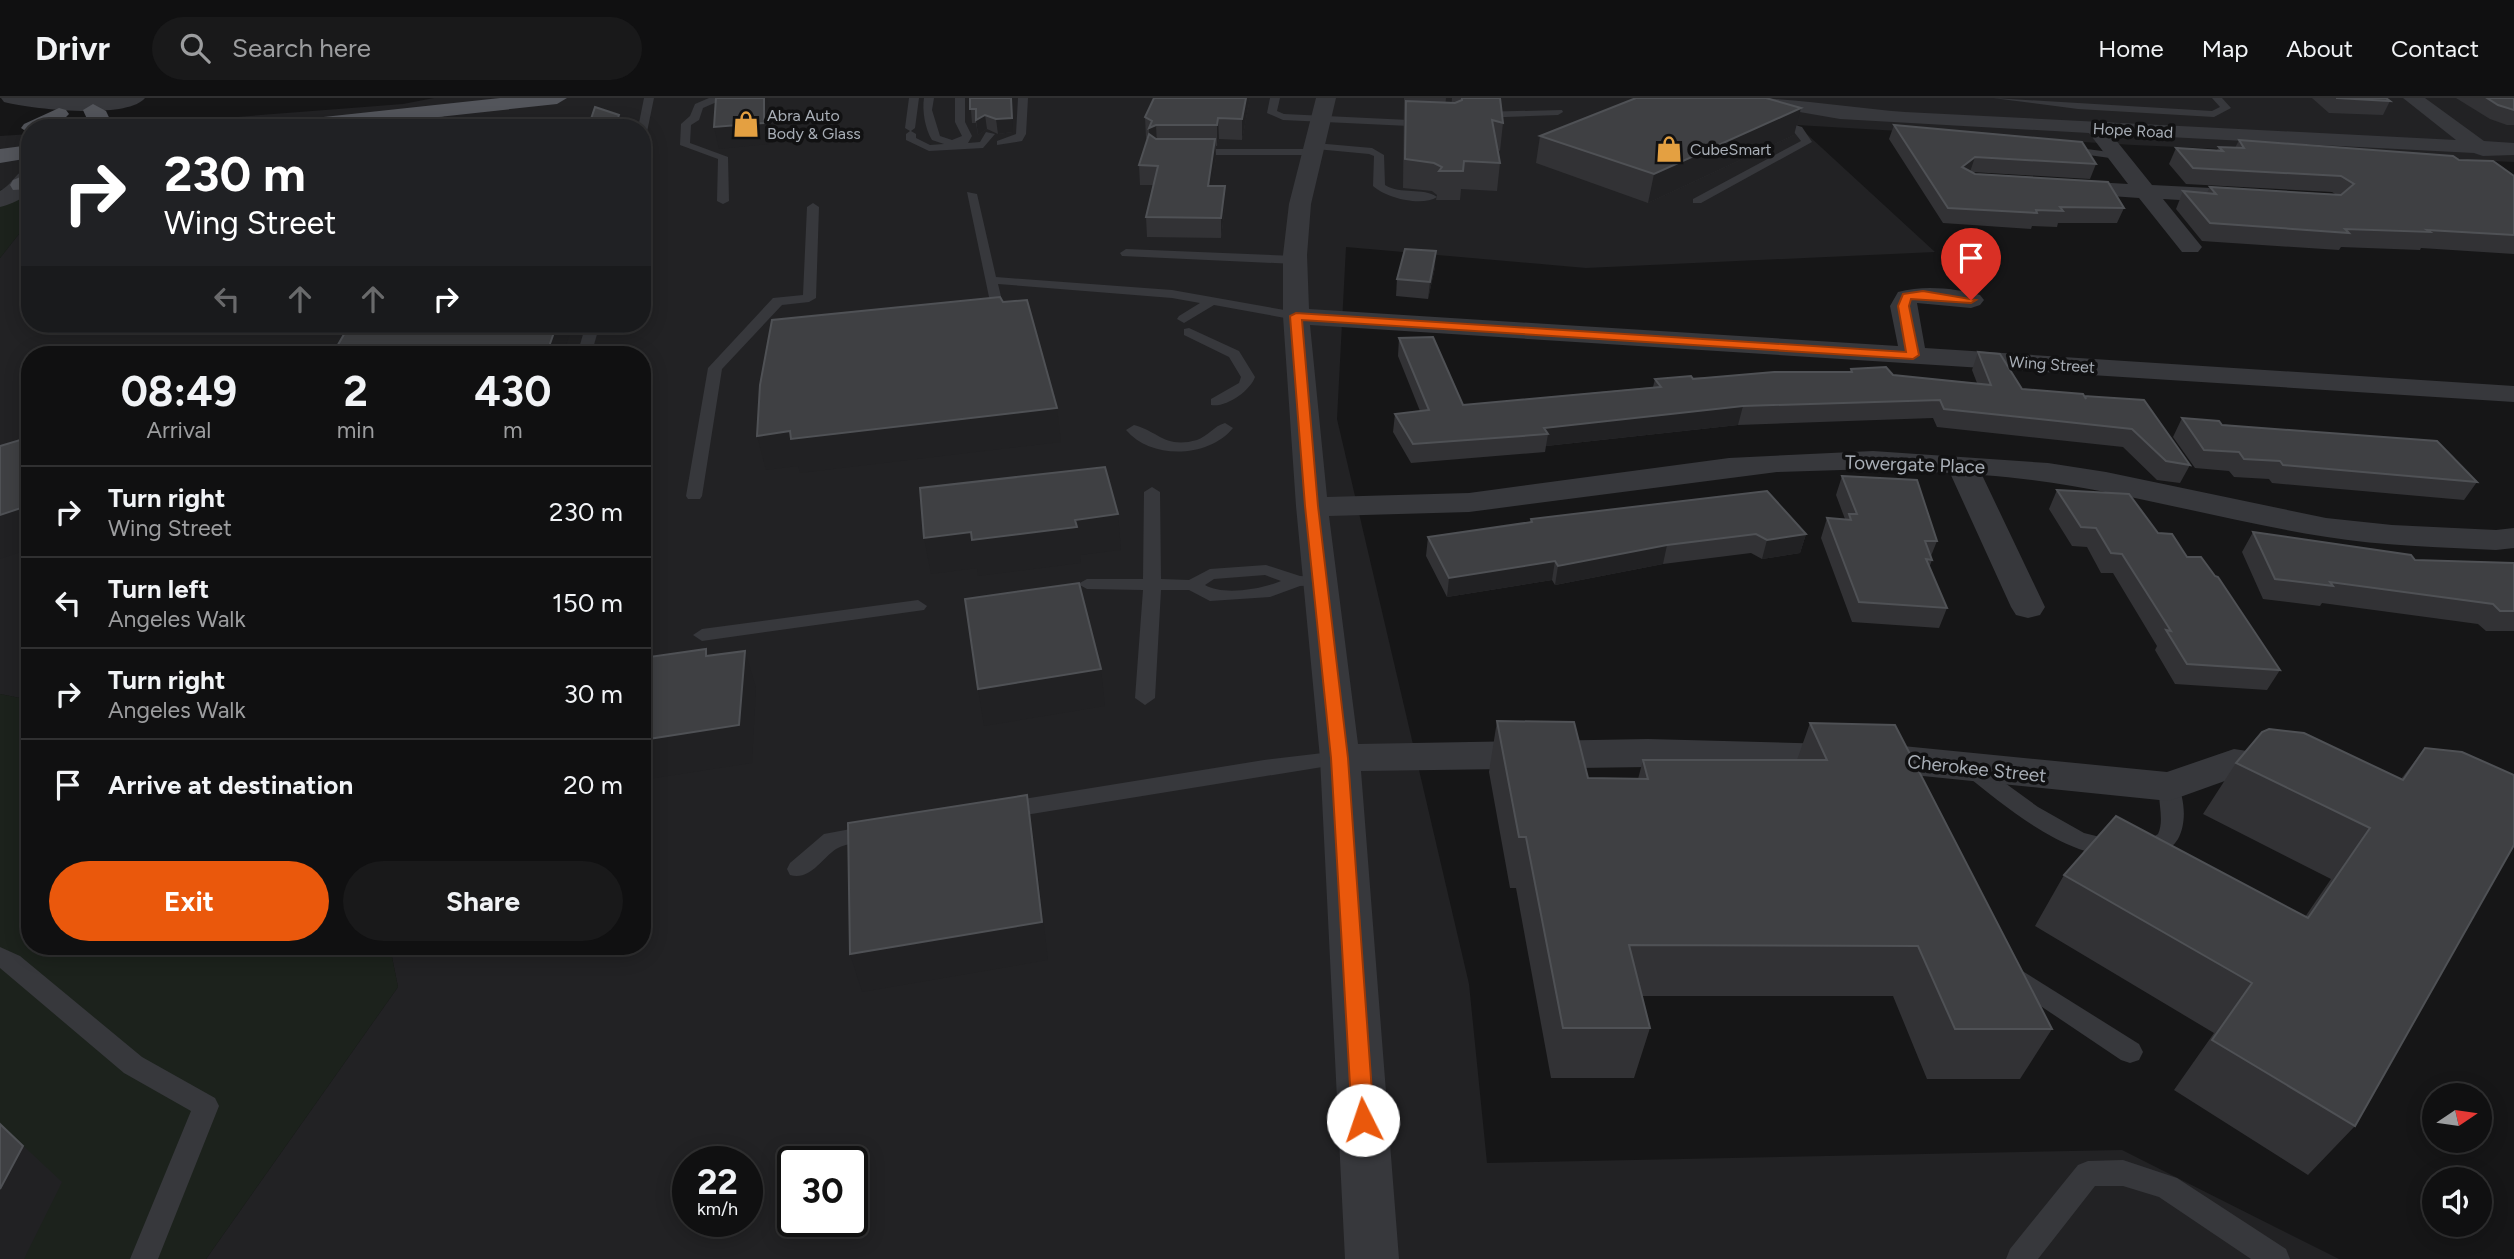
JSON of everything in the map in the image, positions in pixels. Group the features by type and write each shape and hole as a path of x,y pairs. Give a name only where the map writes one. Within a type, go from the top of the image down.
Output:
{"main road":[{"path":"358,119 557,98"},
{"path":"0,136 21,130"},
{"path":"0,149 21,164"},
{"path":"0,156 21,165"}],"street":[{"path":"11,98 38,106 93,115"},
{"path":"93,115 112,98"},
{"path":"66,119 93,115 135,98"},
{"name":"Hope Road","path":"1754,98 1840,113 1905,118 2480,147"},
{"path":"2413,98 2480,147 2510,158"},
{"path":"1320,127 1300,204 1295,260 1296,316 1312,506 1309,581 1340,758 1372,1259"},
{"path":"2095,128 2190,247"},
{"path":"0,200 16,192 21,178"},
{"path":"2037,185 2252,198"},
{"path":"1913,355 1903,306 1907,297 1923,295 1971,300"},
{"name":"Wing Street","path":"1296,316 2514,394"},
{"name":"Towergate Place","path":"1312,506 1401,506 1488,501 1791,462 1869,460 2027,469 2105,481 2284,521 2360,532 2496,540 2514,538"},
{"path":"1962,465 2028,607"},
{"name":"Cherokee Street","path":"1340,758 1648,753 1909,773 1968,767 2169,787 2234,763 2315,773"}],"lane":[{"path":"645,119 649,98"},
{"path":"914,98 911,140 929,148 986,139 1018,139 1021,134 1023,98"},
{"path":"929,98 927,110 933,122 933,134 953,145 964,141 967,136 960,122 960,98"},
{"path":"1275,98 1272,113 1320,127 1379,155 1378,186 1382,190 1392,194 1431,197"},
{"path":"1998,98 2214,114 2226,108 2217,98"},
{"path":"718,100 699,106 695,118 687,124 685,145 723,157 723,201"},
{"path":"2078,106 2095,128"},
{"path":"430,119 457,108"},
{"path":"1464,116 1558,112"},
{"path":"1697,201 1807,142 1804,133 1798,129 1761,118"},
{"path":"1183,152 1320,127 1440,124"},
{"path":"2056,148 2117,156"},
{"path":"971,194 998,313"},
{"path":"694,496 715,368 778,301 809,298 813,207"},
{"path":"1126,253 1295,260"},
{"path":"991,280 1172,294 1296,316"},
{"path":"1212,301 1187,326 1234,354 1248,377 1245,385 1216,402"},
{"path":"1133,430 1144,441 1171,446 1198,444 1218,437 1226,428"},
{"path":"1145,698 1152,587 1152,492"},
{"path":"1087,584 1152,587 1193,585 1210,596 1270,592 1309,581"},
{"path":"702,635 918,606"},
{"path":"979,815 1264,766 1340,758"},
{"path":"1968,767 2023,808 2067,834 2131,853 2157,847 2172,834 2175,813 2169,787"},
{"path":"799,869 832,840 898,829"},
{"path":"0,957 12,963 133,1065 206,1106 144,1259"},
{"path":"1995,958 2021,984 2130,1052"},
{"path":"2020,1259 2088,1174 2123,1173 2167,1187 2276,1259"}],"shaded area":[{"path":"434,98 2514,98 2514,162 2134,145 1797,125 1935,252 1586,268 1346,247 1337,419 1469,984 1487,1163 2122,1150 2339,1259 206,1259 398,987 392,955 651,955 651,346 21,346 21,698 0,694 0,258 21,231 21,333 651,333 651,119 210,119 403,104"},
{"path":"21,135 21,188 0,190 0,136"},
{"path":"21,188 21,231 0,258 0,190"},
{"path":"0,694 21,698 21,955 392,955 398,987 206,1259 0,1259"}],"building":[{"path":"716,98 764,98 764,123 714,127"},
{"path":"970,98 1011,98 1012,118 996,119 985,115 976,120 976,109 970,109"},
{"path":"1154,98 1246,98 1242,119 1218,118 1217,125 1156,125 1149,128 1152,121 1145,117"},
{"path":"1462,98 1500,98 1503,123 1492,120 1500,163 1464,161 1463,171 1439,171 1442,167 1434,163 1405,159 1406,101 1455,103"},
{"path":"1636,98 1766,98 1801,108 1654,174 1540,136"},
{"path":"2337,98 2386,98 2390,101"},
{"path":"2487,98 2514,98 2514,110 2498,105"},
{"path":"595,107 619,115 618,119 591,119"},
{"path":"1894,125 2082,142 2096,164 1975,157 1962,167 1975,174 2108,182 2124,208 2060,207 2063,211 2036,210 2037,213 1948,208"},
{"path":"1149,134 1156,139 1215,139 1208,186 1225,186 1221,218 1146,217 1158,166 1139,165"},
{"path":"2239,140 2493,161 2514,176 2514,235 2345,229 2349,233 2210,223 2183,191 2216,194 2210,187 2341,195 2354,184 2341,176 2193,168 2176,148 2223,151 2219,147 2244,148"},
{"path":"1405,249 1436,251 1430,282 1397,279"},
{"path":"1000,297 1003,302 1027,300 1057,408 791,439 790,431 757,436 760,385 772,320"},
{"path":"345,333 554,333 549,346 337,346"},
{"path":"1433,337 1463,405 1661,387 1655,379 1691,376 1693,379 1774,372 1852,372 1851,369 1886,367 1893,375 1991,385 1978,352 2000,354 2022,389 2083,394 2086,399 2085,396 2144,400 2190,465 2166,461 2132,429 1944,409 1940,400 1743,406 1544,428 1548,434 1413,444 1395,414 1429,410 1399,338"},
{"path":"2182,418 2219,421 2222,425 2437,441 2477,482 2283,465 2280,461 2244,459 2239,452 2204,450"},
{"path":"21,440 21,508 0,515 0,446"},
{"path":"1105,467 1118,514 1075,520 1077,527 972,540 971,532 924,538 920,488"},
{"path":"1842,476 1917,480 1937,541 1925,541 1932,560 1926,559 1947,608 1859,602 1827,518 1851,520 1849,514 1857,514"},
{"path":"2057,490 2129,494 2158,533 2172,534 2187,557 2201,557 2218,577 2280,670 2187,664 2166,630 2171,631 2122,554 2111,553 2096,528 2081,527"},
{"path":"1767,491 1806,534 1767,540 1756,534 1667,545 1558,566 1555,561 1449,578 1428,537 1532,522 1531,519"},
{"path":"2253,532 2411,555 2415,560 2514,563 2514,611 2500,611 2493,604 2330,582 2333,586 2275,579"},
{"path":"1079,583 1101,669 978,689 965,599"},
{"path":"706,649 706,656 745,651 739,725 651,739 651,657"},
{"path":"1497,721 1574,722 1588,778 1648,779 1643,760 1827,760 1810,723 1895,725 2052,1029 1955,1029 1918,946 1629,945 1650,1028 1563,1028 1526,837 1519,837"},
{"path":"2269,729 2304,733 2403,780 2425,748 2462,752 2514,775 2514,845 2355,1126 2212,1040 2252,983 2064,875 2116,816 2308,918 2370,828 2236,763 2262,732"},
{"path":"1027,795 1042,922 850,954 848,823"},
{"path":"0,1124 23,1146 0,1189"}],"place":[{"name":"Abra Auto Body & Glass","path":"746,124"},
{"name":"CubeSmart","path":"1669,149"}],"route":[{"path":"1363,1120 1340,758 1312,506 1296,316 1913,355 1903,306 1907,297 1923,295 1971,300"}]}
